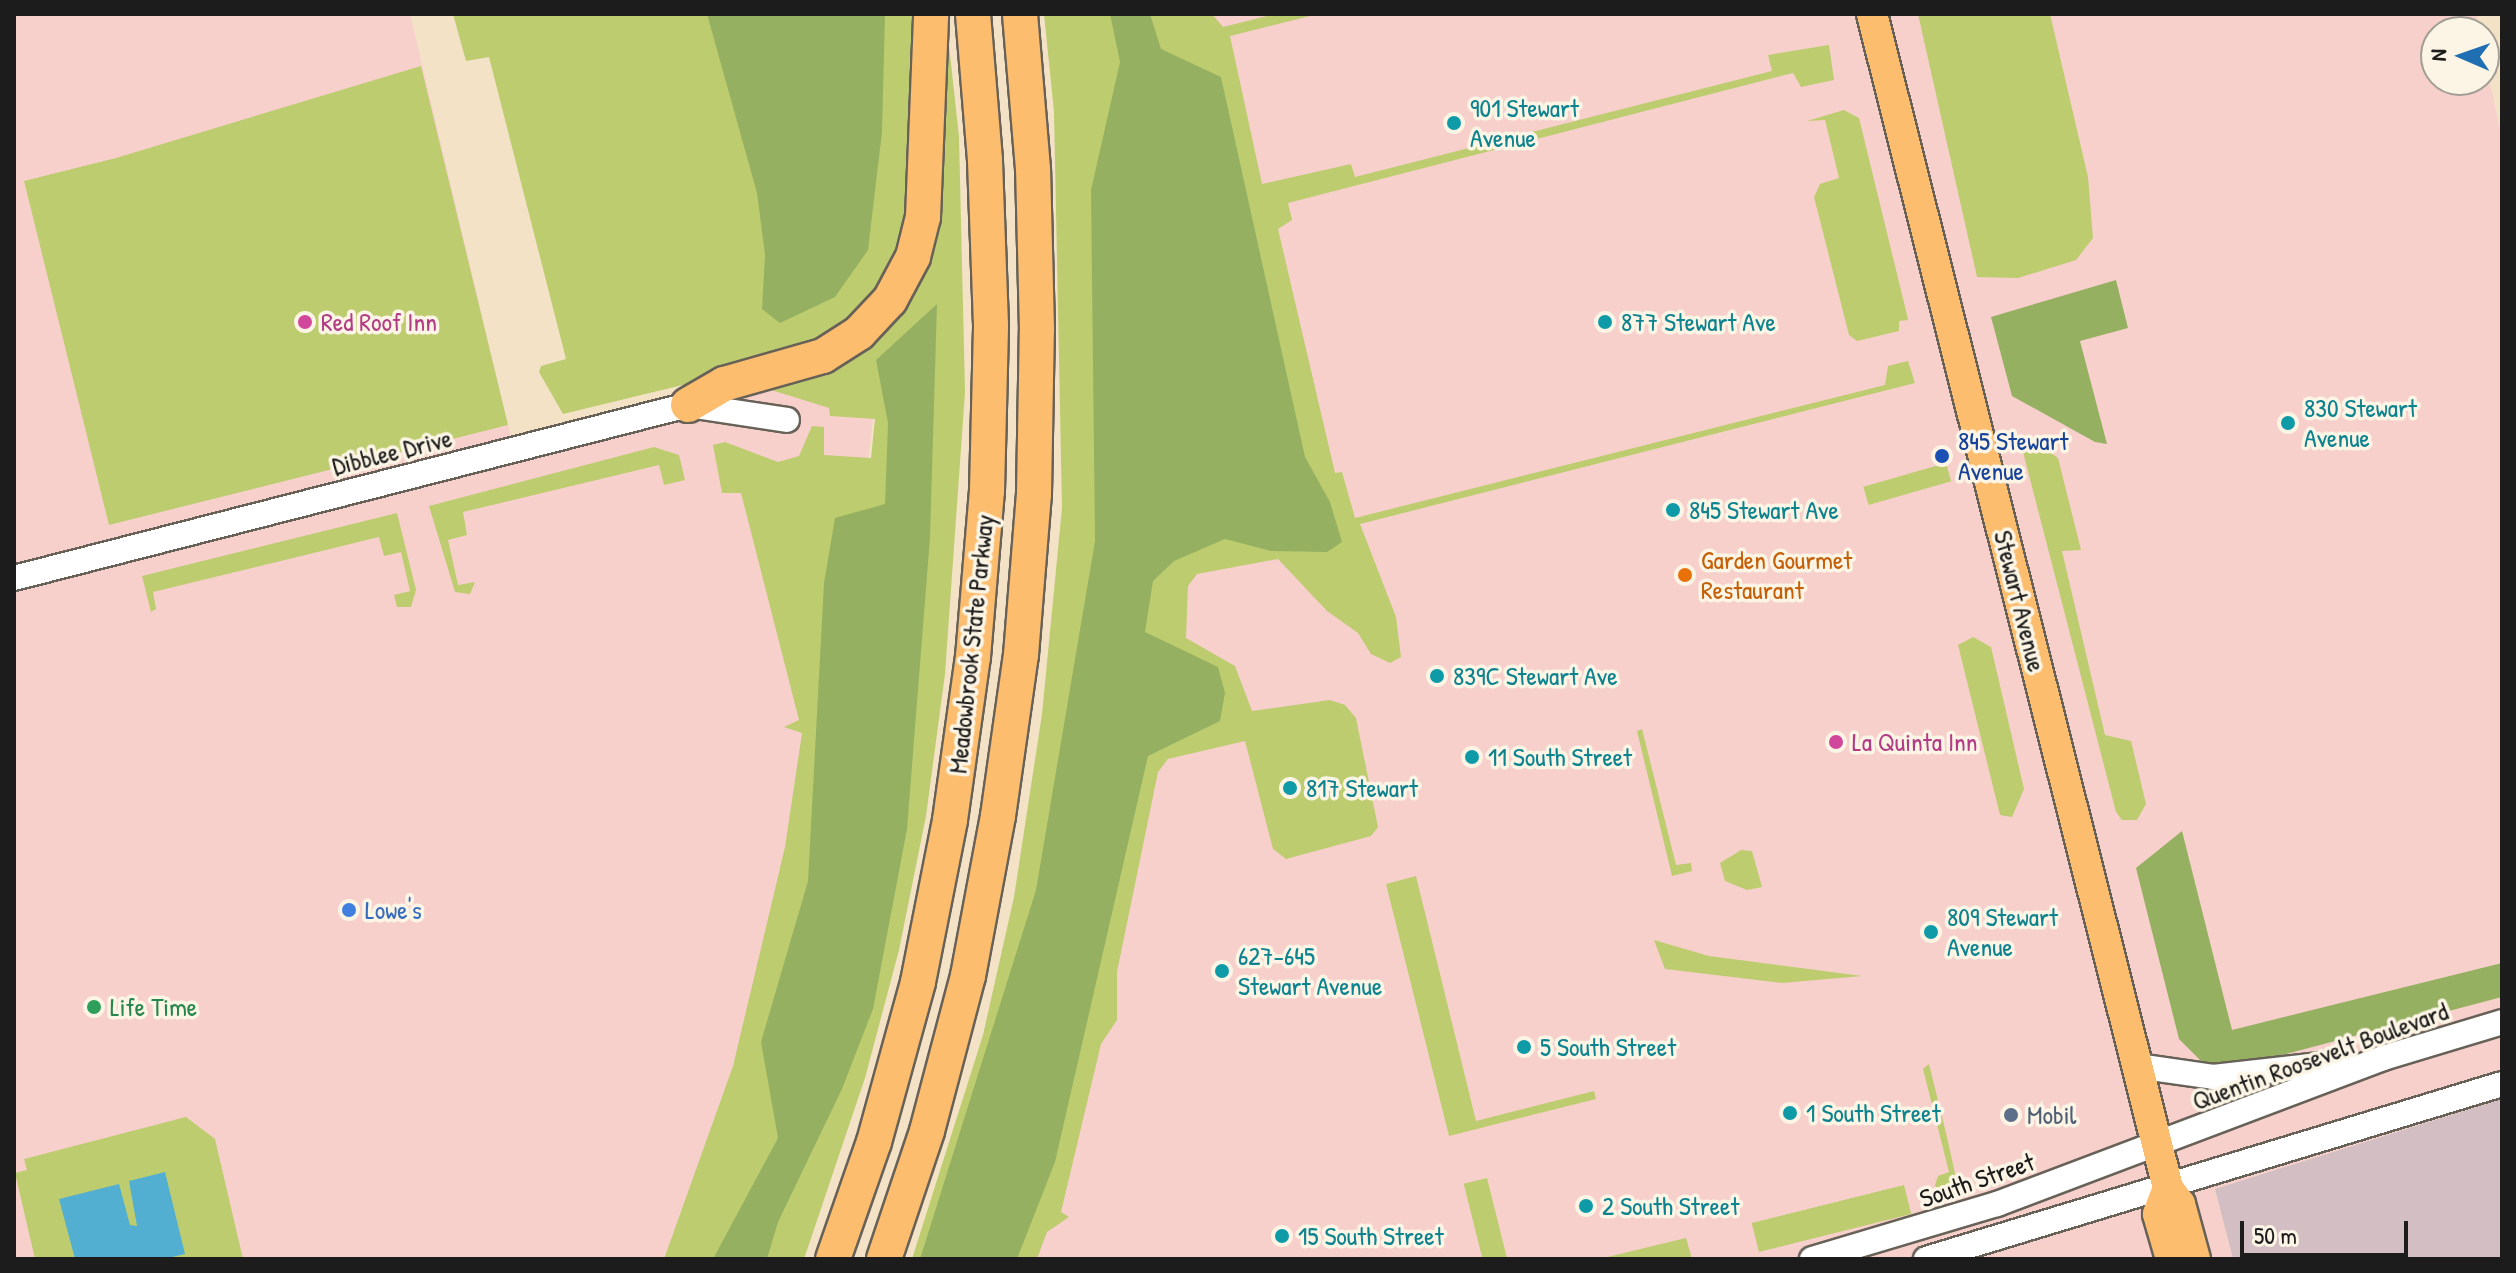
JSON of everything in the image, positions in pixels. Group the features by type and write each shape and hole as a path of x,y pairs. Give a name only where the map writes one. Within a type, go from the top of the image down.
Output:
{"highway":[{"path":"688,405 724,384 833,350 870,323 898,286 923,217 931,14"},
{"name":"Meadowbrook State Parkway","path":"833,1259 878,1129 918,982 950,820 973,657 987,491 991,312 973,14"},
{"name":"Meadowbrook State Parkway","path":"884,1259 927,1131 968,976 1001,803 1021,655 1034,494 1037,263 1020,14"}],"main road":[{"name":"Stewart Avenue","path":"1872,14 2168,1188 2180,1204 2195,1259"},
{"name":"Stewart Avenue","path":"2168,1188 2158,1214 2171,1259"}],"street":[{"name":"Dibblee Drive","path":"14,578 688,405 787,420"},
{"name":"Quentin Roosevelt Boulevard","path":"2157,1145 2383,1058 2502,1022"},
{"path":"2137,1066 2213,1077 2383,1058"},
{"path":"1926,1259 2168,1188 2502,1084"},
{"name":"South Street","path":"1812,1259 1944,1222 2157,1145"}],"shaded area":[{"path":"14,14 410,14 514,450 884,334 791,1066 702,1259 14,1259"},
{"path":"1213,14 2477,14 2420,16 2420,96 2493,96 2502,139 2502,1099 2215,1189 2233,1259 1028,1259 1261,203"},
{"path":"2502,1099 2502,1259 2233,1259 2215,1189"}],"green space":[{"path":"453,14 916,14 907,213 896,260 874,299 848,328 781,361 563,414 539,372 541,366 566,359 489,57 466,61"},
{"path":"707,14 885,14 882,132 868,250 835,297 780,323 762,309 765,255 757,193"},
{"path":"1044,14 1212,14 1223,27 1275,14 1318,14 1230,36 1262,184 1351,164 1355,177 1772,71 1768,55 1829,45 1834,80 1801,87 1793,73 1288,203 1292,220 1278,229 1335,473 1342,472 1355,518 1885,385 1888,366 1908,361 1915,383 1360,524 1396,617 1401,657 1390,663 1371,654 1358,633 1327,611 1278,559 1197,574 1188,586 1186,638 1235,666 1252,711 1330,700 1345,705 1356,718 1378,827 1371,836 1286,859 1273,849 1245,741 1168,759 1158,772 1117,972 1117,1020 1101,1044 1061,1212 1069,1217 1047,1232 1037,1259 912,1259 983,1035 1014,897 1042,714 1062,508 1054,112"},
{"path":"1110,14 1150,14 1161,49 1221,77 1305,457 1330,502 1342,542 1327,552 1271,551 1225,539 1174,561 1153,581 1145,632 1218,667 1225,693 1220,721 1148,756 1055,1162 1017,1259 920,1259 1036,890 1095,541 1091,190 1120,62"},
{"path":"1918,14 2050,14 2088,177 2093,238 2076,260 2018,278 1977,277"},
{"path":"943,27 948,36 959,137 965,392 945,674 926,816 899,950 865,1078 804,1259 664,1259 733,1066 785,847 802,733 784,727 799,720 741,493 722,493 713,445 725,442 778,462 799,456 812,426 824,427 824,455 871,458 875,419 830,416 829,408 765,388 904,293"},
{"path":"421,66 508,425 109,525 24,181 116,158"},
{"path":"1844,110 1859,118 1908,320 1899,321 1899,331 1857,341 1849,335 1814,197 1820,184 1839,178 1825,120 1807,121"},
{"path":"2116,280 2128,328 2080,341 2107,444 2095,442 2012,396 1991,317"},
{"path":"937,304 930,538 907,829 873,1009 842,1089 778,1222 767,1259 713,1259 778,1138 761,1042 808,881 824,583 835,518 885,504 888,423 876,360"},
{"path":"2034,441 2058,458 2081,550 2062,551 2105,735 2131,741 2146,804 2137,820 2122,820 2116,812 2023,452 2026,442"},
{"path":"654,447 679,455 685,480 664,485 659,465 463,512 467,535 448,540 458,585 475,582 470,594 455,592 429,506"},
{"path":"1946,463 1951,481 1869,505 1863,487"},
{"path":"397,513 416,590 411,607 397,607 394,595 410,591 401,552 384,556 379,537 153,592 156,609 151,612 142,576"},
{"path":"1973,637 1991,647 2024,789 2012,817 2000,815 1958,645"},
{"path":"1642,729 1676,865 1691,863 1692,871 1672,876 1637,731"},
{"path":"2182,831 2232,1030 2502,963 2502,997 2225,1070 2203,1063 2179,1039 2136,868"},
{"path":"1741,850 1752,851 1762,887 1747,890 1725,881 1720,863"},
{"path":"1416,876 1476,1121 1594,1091 1596,1099 1449,1136 1386,884"},
{"path":"1654,940 1709,956 1862,976 1782,983 1665,969"},
{"path":"1929,1064 1959,1192 1939,1195 1935,1185 1938,1176 1949,1172 1923,1069"},
{"path":"186,1117 215,1139 243,1259 35,1259 15,1173 27,1170 24,1159"},
{"path":"1487,1178 1507,1259 1482,1259 1464,1184"},
{"path":"1904,1185 1911,1214 1759,1252 1752,1223"},
{"path":"1686,1238 1692,1259 1599,1259"}],"water":[{"path":"165,1172 185,1254 164,1259 75,1259 59,1199 119,1184 130,1225 137,1226 129,1181"}],"place":[{"name":"901 Stewart Avenue","path":"1454,123"},
{"name":"Red Roof Inn","path":"305,322"},
{"name":"877 Stewart Ave","path":"1605,322"},
{"name":"830 Stewart Avenue","path":"2288,423"},
{"name":"845 Stewart Avenue","path":"1942,456"},
{"name":"845 Stewart Ave","path":"1673,510"},
{"name":"Garden Gourmet Restaurant","path":"1685,575"},
{"name":"839C Stewart Ave","path":"1437,676"},
{"name":"La Quinta Inn","path":"1836,742"},
{"name":"11 South Street","path":"1472,757"},
{"name":"817 Stewart","path":"1290,788"},
{"name":"Lowe's","path":"349,910"},
{"name":"809 Stewart Avenue","path":"1931,932"},
{"name":"627-645 Stewart Avenue","path":"1222,971"},
{"name":"Life Time","path":"94,1007"},
{"name":"5 South Street","path":"1524,1047"},
{"name":"1 South Street","path":"1790,1113"},
{"name":"Mobil","path":"2011,1115"},
{"name":"2 South Street","path":"1586,1206"},
{"name":"15 South Street","path":"1282,1236"}]}
